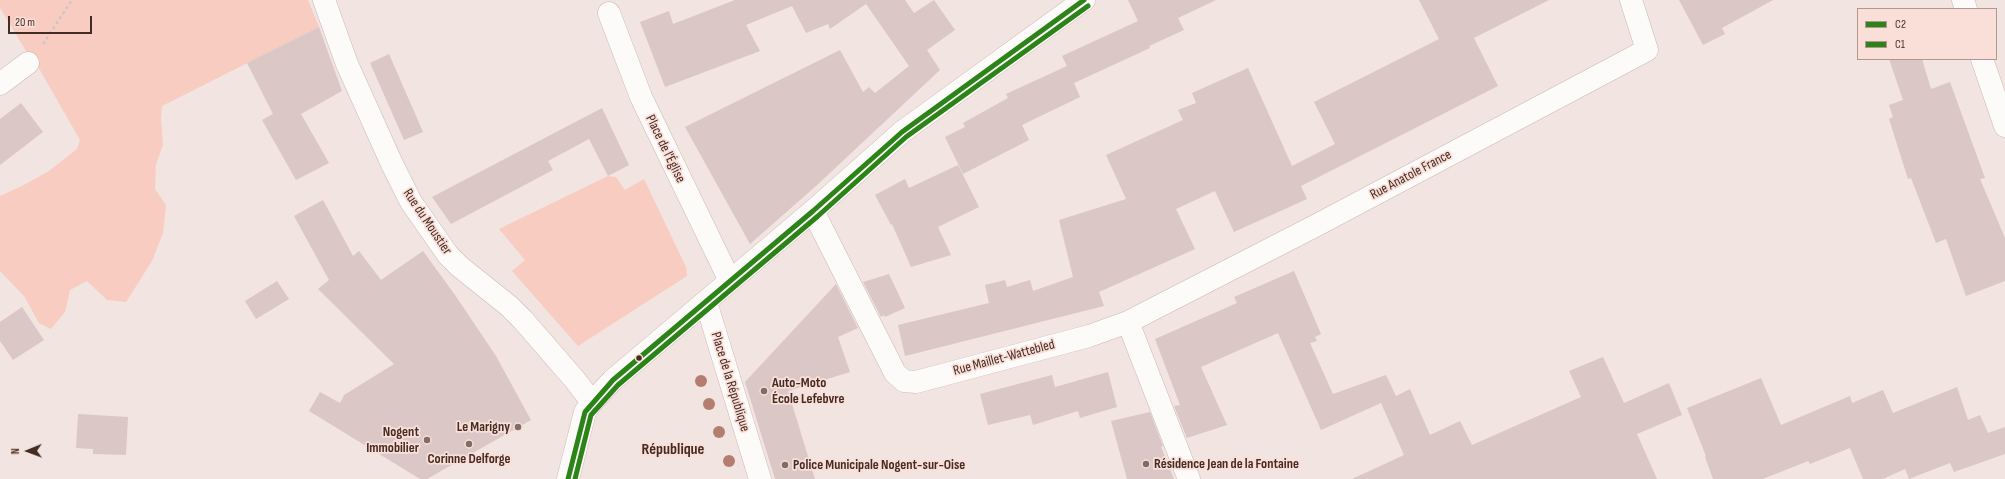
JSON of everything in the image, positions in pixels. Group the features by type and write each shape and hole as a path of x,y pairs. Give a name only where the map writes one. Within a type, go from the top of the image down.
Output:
{"street":[{"name":"Rue du Moustier","path":"324,0 347,64 392,164 411,202 454,260 524,320 592,402"},
{"path":"568,479 585,412 592,402 613,380 813,211 902,132 1084,0"},
{"name":"Rue Anatole France","path":"1128,322 1322,222 1647,50 1631,0"},
{"name":"Place de l'Église","path":"609,12 641,97 730,281"},
{"path":"1982,60 2005,126"},
{"path":"0,84 28,63"},
{"name":"Rue Maillet-Wattebled","path":"813,211 895,373 904,381 923,380 1090,336 1128,322"},
{"name":"Place de la République","path":"706,302 760,479"},
{"path":"1128,322 1188,479"}],"path":[{"path":"28,63 47,40 72,0"}],"shaded area":[{"path":"0,0 308,0 319,27 162,106 161,118 163,145 156,164 155,189 166,205 163,233 152,261 126,302 107,300 87,281 70,290 65,312 51,329 39,323 24,296 0,271 0,196 49,171 77,149 80,140 37,65 26,51 0,8"},
{"path":"608,176 616,177 625,190 644,179 686,267 687,276 578,346 512,271 525,260 499,229"}],"building":[{"path":"735,0 905,0 914,13 934,0 955,30 927,50 940,70 816,186 750,244 685,127 840,50 863,92 869,87 875,93 909,66 866,4 830,29 828,24 806,33 792,6 746,25 760,51 665,87 640,22 669,11 673,24"},
{"path":"1128,0 1216,0 1178,18 1184,30 1149,46 1150,48 1074,83 1080,97 1022,125 1029,140 963,174 945,137 965,127 963,123 1008,98 1006,94 1067,66 1062,56 1138,21"},
{"path":"1419,0 1549,0 1474,38 1498,86 1301,186 1307,199 1234,232 1215,191 1176,209 1195,249 1099,292 1104,306 905,356 898,325 989,303 985,285 1005,280 1007,287 1030,280 1033,291 1073,277 1059,220 1126,199 1106,155 1183,120 1178,110 1196,103 1192,93 1248,68 1292,166 1335,144 1314,102 1439,39"},
{"path":"1679,0 1773,0 1722,28 1725,34 1703,45"},
{"path":"319,27 342,91 301,114 329,163 296,180 262,120 273,114 247,63"},
{"path":"389,54 423,132 404,140 370,63"},
{"path":"1889,60 1922,60 1931,89 1950,82 1985,178 1980,179 2005,238 2005,281 1966,296 1946,239 1936,243 1911,178 1908,179 1889,119 1893,117 1889,105 1903,100"},
{"path":"21,103 43,132 0,165 0,119"},
{"path":"602,108 629,165 608,176 589,139 548,161 553,170 451,224 432,197"},
{"path":"958,165 979,207 938,227 951,255 911,267 892,224 891,225 875,195 905,179 909,188"},
{"path":"323,200 353,256 359,251 381,280 423,251 496,356 531,420 427,479 420,479 309,411 320,392 340,403 344,395 394,364 318,289 329,280 294,216"},
{"path":"1294,271 1321,334 1315,337 1317,341 1310,343 1333,394 1386,375 1396,396 1410,389 1430,435 1460,421 1472,445 1581,397 1569,371 1603,357 1624,403 1669,383 1682,415 1637,434 1657,479 1352,479 1404,455 1381,403 1321,430 1278,333 1201,367 1227,425 1187,438 1174,406 1180,405 1155,339 1237,303 1234,297"},
{"path":"889,274 905,308 885,317 884,315 881,317 863,282"},
{"path":"277,281 289,299 256,319 245,301"},
{"path":"836,284 858,328 838,337 850,372 788,391 815,479 775,479 745,382"},
{"path":"22,307 44,340 13,360 0,341 0,322"},
{"path":"1108,372 1117,407 1080,418 1078,411 1033,425 1030,415 988,425 980,394 1052,375 1055,387"},
{"path":"1761,378 1781,425 1850,396 1852,403 1883,390 1893,413 1957,387 1968,420 1980,415 1988,433 2005,427 2005,454 1954,472 1950,463 1909,479 1905,469 1883,479 1863,479 1850,448 1810,464 1808,461 1763,479 1713,479 1705,457 1706,456 1687,408"},
{"path":"1150,412 1163,446 1161,447 1174,479 1127,479 1111,421"},
{"path":"78,414 128,417 126,455 93,454 93,449 76,448"}],"transit line":[{"name":"C2","path":"568,479 585,412 613,380 813,211 902,132 1084,0"},
{"name":"C1","path":"575,479 591,415 618,385 818,216 906,137 1088,6"}],"place":[{"name":"Auto-Moto École Lefebvre","path":"764,391"},
{"name":"Le Marigny","path":"518,427"},
{"name":"Nogent Immobilier","path":"427,440"},
{"name":"Corinne Delforge","path":"469,444"},
{"name":"Résidence Jean de la Fontaine","path":"1146,464"},
{"name":"Police Municipale Nogent-sur-Oise","path":"785,465"}],"district":[{"name":"République","path":"673,450"}]}
